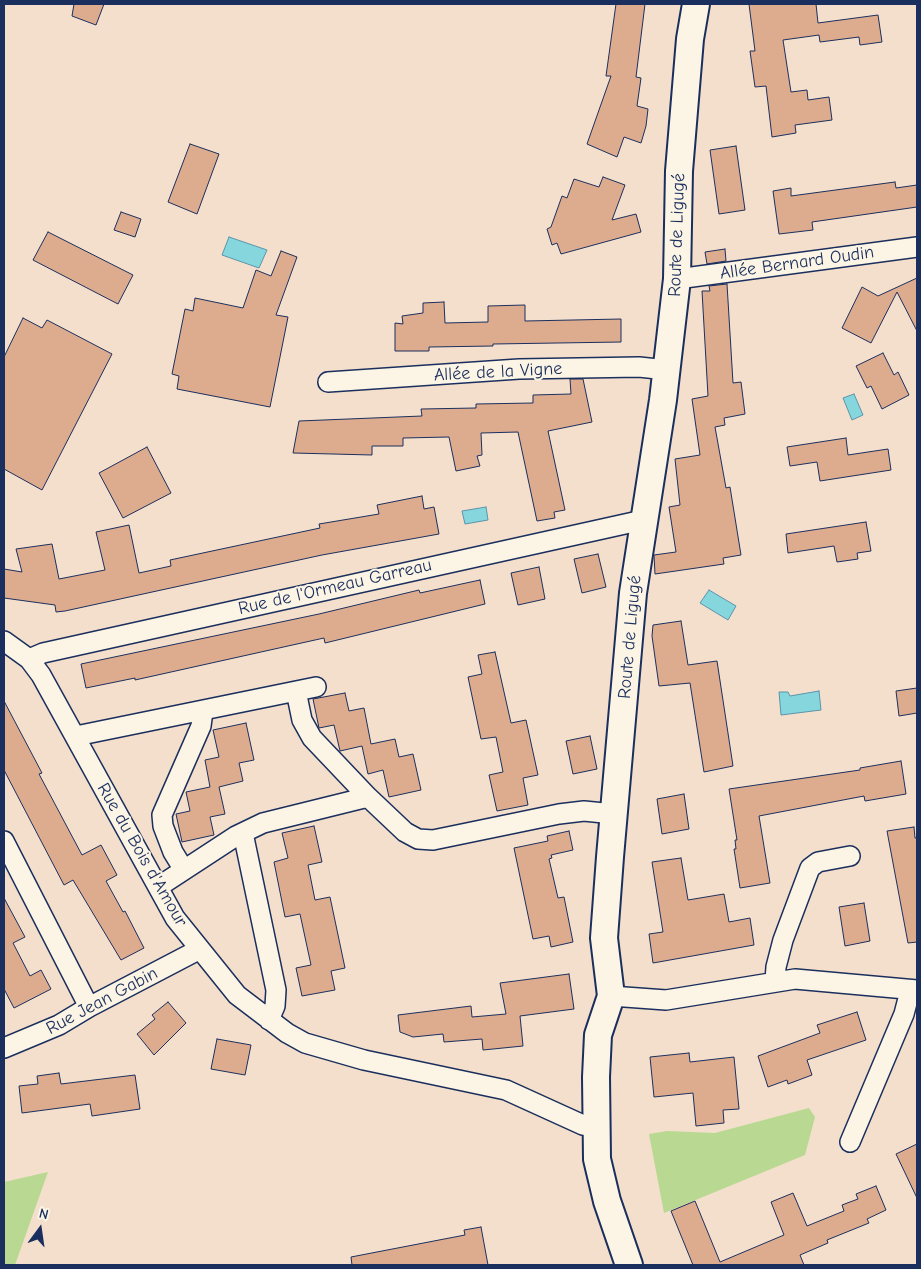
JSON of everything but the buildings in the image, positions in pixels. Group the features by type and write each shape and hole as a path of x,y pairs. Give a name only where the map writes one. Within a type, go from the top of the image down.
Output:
{"street":[{"name":"Route de Ligugé","path":"629,1265 607,1201 597,1159 598,1035 611,996 604,938 614,814 633,593 667,370 677,279 679,171 690,39 696,4"},
{"name":"Allée Bernard Oudin","path":"677,279 917,247"},
{"name":"Allée de la Vigne","path":"328,382 519,369 639,367 667,370"},
{"name":"Rue de l'Ormeau Garreau","path":"29,659 42,652 643,520"},
{"name":"Rue du Bois d'Amour","path":"4,640 29,659 41,675 175,918 237,995 299,1040 322,1049 506,1090 583,1125 596,1128"},
{"path":"76,736 316,687"},
{"path":"296,691 302,720 312,738 368,797 405,832 418,839 433,840 559,814 584,811 614,814"},
{"path":"184,870 173,852 163,826 162,815 201,726 203,711"},
{"path":"158,887 243,833 263,823 368,797"},
{"path":"243,833 276,990 275,1006 269,1020"},
{"path":"4,841 89,1006"},
{"path":"775,981 776,967 783,940 810,868 818,862 850,856"},
{"name":"Rue Jean Gabin","path":"4,1048 59,1025 89,1006 200,949"},
{"path":"611,996 666,1000 795,979 914,991 850,1142"}],"green space":[{"path":"809,1108 815,1117 805,1155 664,1213 649,1134 667,1131 715,1133"},
{"path":"48,1172 15,1265 4,1265 4,1182"}],"water":[{"path":"229,237 267,250 259,268 222,255"},
{"path":"854,394 863,415 852,420 843,398"},
{"path":"486,507 488,520 465,524 462,511"},
{"path":"709,590 736,606 728,620 700,603"},
{"path":"819,691 821,710 781,715 779,692 788,692 790,696"}]}
